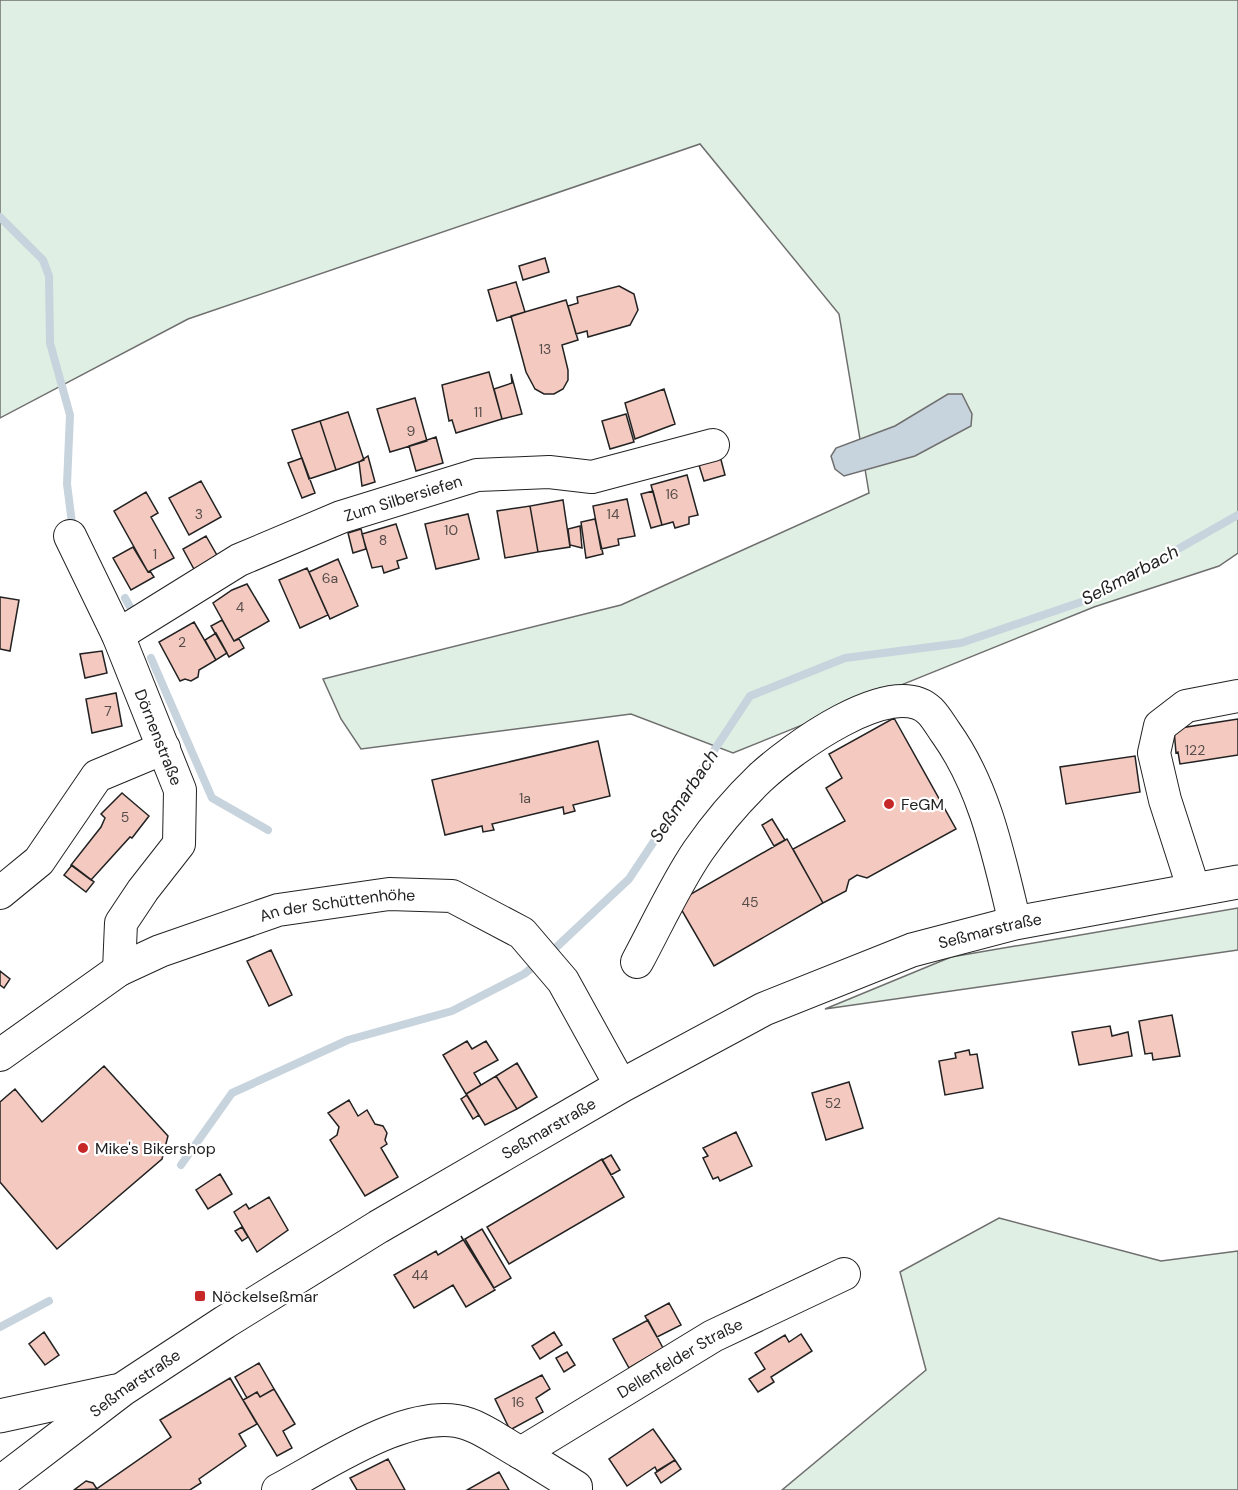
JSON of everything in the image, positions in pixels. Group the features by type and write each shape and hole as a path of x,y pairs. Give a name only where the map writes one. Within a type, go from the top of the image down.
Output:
{"main road":[{"name":"Seßmarstraße","path":"0,1483 123,1389 225,1322 369,1233 621,1086 764,1009 912,950 1015,923 1238,882"},
{"path":"0,1416 123,1389"}],"street":[{"name":"Zum Silbersiefen","path":"118,635 238,560 341,517 477,476 549,472 592,477 713,445"},
{"name":"Dörnenstraße","path":"70,536 118,635 180,790 179,844 121,923 119,970"},
{"path":"1194,890 1165,800 1154,753 1160,726 1186,706 1238,696"},
{"path":"637,962 698,851 732,807 762,777 838,721 877,704 910,702 929,710 963,756 990,823 1015,923"},
{"path":"0,893 39,861 97,776 164,748"},
{"name":"An der Schüttenhöhe","path":"0,1055 119,970 160,951 278,910 389,894 452,896 522,933 563,981 621,1086"},
{"name":"Dellenfelder Straße","path":"520,1453 712,1336 844,1274"},
{"path":"278,1490 398,1427 440,1418 469,1424 576,1487 576,1490"}],"green space":[{"path":"0,0 1238,0 1238,553 1219,566 1094,607 733,753 631,714 361,749 341,719 323,679 621,605 869,493 839,314 700,144 188,319 0,418"},
{"path":"1238,908 1238,950 825,1009 951,957"},
{"path":"999,1218 1161,1261 1238,1251 1238,1490 782,1490 926,1370 900,1272"}],"shaded area":[{"path":"948,394 962,394 972,414 971,426 915,456 844,476 835,469 831,456 836,448 895,426"}],"building":[{"path":"545,258 549,272 523,280 519,266"},
{"path":"516,282 525,312 497,321 488,290"},
{"path":"619,286 634,294 638,310 630,325 588,337 587,331 576,334 568,306 578,303 577,297"},
{"path":"566,300 578,340 562,345 568,370 568,380 563,389 554,394 544,394 535,389 526,372 511,316"},
{"path":"489,372 502,419 456,433 452,420 449,421 442,385"},
{"path":"511,374 522,414 502,419 494,389 512,383"},
{"path":"664,389 675,424 635,439 625,403"},
{"path":"415,398 427,441 390,452 377,409"},
{"path":"348,412 364,460 336,470 320,421"},
{"path":"626,414 634,442 610,449 602,421"},
{"path":"320,421 336,470 309,479 292,430"},
{"path":"436,437 443,463 416,471 409,446"},
{"path":"368,456 375,482 362,486 359,462"},
{"path":"720,456 725,475 704,481 698,462"},
{"path":"302,458 315,493 302,498 288,463"},
{"path":"687,475 698,515 689,517 689,524 675,528 673,522 662,525 651,485"},
{"path":"201,481 221,517 189,535 169,498"},
{"path":"653,491 662,525 651,528 641,494"},
{"path":"146,492 158,513 151,517 174,558 148,572 114,511"},
{"path":"627,499 635,536 618,539 619,545 601,549 593,506"},
{"path":"563,500 570,547 538,552 530,506"},
{"path":"530,506 538,552 505,558 497,511"},
{"path":"468,514 479,559 436,569 425,524"},
{"path":"595,519 603,554 586,558 581,522"},
{"path":"396,524 407,558 397,561 399,568 384,573 382,566 372,568 362,534"},
{"path":"580,526 582,548 570,545 568,529"},
{"path":"361,529 366,549 353,553 348,533"},
{"path":"206,536 218,557 195,571 183,549"},
{"path":"133,547 148,572 150,571 154,577 131,590 113,558"},
{"path":"338,559 358,606 330,619 309,572"},
{"path":"307,568 328,615 300,628 279,580"},
{"path":"247,584 269,621 234,641 213,603 232,590"},
{"path":"0,597 19,600 10,651 0,649"},
{"path":"222,620 234,641 239,639 244,648 229,657 211,626"},
{"path":"194,622 216,660 199,670 198,677 191,681 185,679 180,681 159,642"},
{"path":"216,633 227,653 216,660 205,640"},
{"path":"102,651 107,673 85,678 80,654"},
{"path":"116,693 122,726 92,733 86,699"},
{"name":"FeGM","path":"894,718 956,829 867,878 857,875 849,880 846,891 823,903 793,849 845,821 826,788 842,778 829,754"},
{"path":"1238,719 1238,755 1180,764 1178,752 1176,753 1174,729"},
{"path":"598,741 610,796 573,805 575,811 564,814 563,807 492,824 494,830 483,832 482,826 445,835 432,780"},
{"path":"1135,756 1140,792 1066,804 1060,767"},
{"path":"122,793 149,816 132,838 130,837 91,880 71,865 101,827 105,818 101,814"},
{"path":"772,819 785,840 774,846 762,825"},
{"path":"787,839 823,903 714,966 677,902"},
{"path":"72,865 94,882 86,892 64,875"},
{"path":"271,950 292,995 269,1006 247,961"},
{"path":"0,971 10,979 4,988 0,985"},
{"path":"1172,1015 1180,1056 1153,1060 1152,1053 1145,1054 1139,1021"},
{"path":"1110,1026 1112,1036 1128,1032 1132,1056 1079,1065 1072,1032"},
{"path":"467,1041 472,1049 486,1041 498,1060 474,1073 481,1085 466,1094 443,1055"},
{"path":"969,1050 970,1055 977,1054 983,1088 945,1095 939,1061 956,1058 955,1053"},
{"path":"517,1063 537,1097 517,1109 496,1076"},
{"name":"Mike's Bikershop","path":"104,1066 168,1136 162,1159 57,1249 0,1182 0,1102 15,1089 42,1122"},
{"path":"496,1076 517,1109 485,1125 466,1094"},
{"path":"849,1082 863,1128 826,1140 812,1093"},
{"path":"467,1095 479,1115 473,1119 461,1099"},
{"path":"349,1100 358,1116 367,1110 375,1124 383,1126 387,1133 385,1140 387,1144 381,1148 398,1177 365,1196 330,1140 337,1135 339,1127 328,1113"},
{"path":"736,1132 752,1166 720,1181 718,1177 713,1179 703,1158 708,1156 703,1148"},
{"path":"611,1155 620,1170 611,1175 602,1160"},
{"path":"602,1159 624,1197 509,1264 487,1227"},
{"path":"220,1174 232,1194 208,1209 196,1190"},
{"path":"269,1197 288,1230 257,1252 234,1212 246,1204 249,1209"},
{"path":"242,1227 248,1237 242,1241 235,1231"},
{"path":"482,1229 511,1278 494,1288 465,1239"},
{"path":"461,1236 495,1290 466,1307 453,1285 414,1308 394,1275 436,1251 438,1255 463,1240"},
{"path":"669,1303 681,1325 657,1337 645,1316"},
{"path":"648,1320 663,1348 629,1368 613,1339"},
{"path":"44,1332 59,1355 45,1365 29,1344"},
{"path":"554,1332 562,1345 540,1359 532,1346"},
{"path":"801,1334 812,1351 771,1377 774,1382 758,1392 749,1379 765,1369 755,1353 785,1335 789,1342"},
{"path":"567,1352 575,1365 564,1372 556,1358"},
{"path":"259,1363 274,1389 260,1397 257,1392 247,1398 235,1377"},
{"path":"542,1375 550,1389 536,1398 543,1412 510,1430 495,1399"},
{"path":"230,1378 257,1424 239,1434 246,1446 199,1479 201,1483 190,1490 95,1490 171,1437 160,1420"},
{"path":"274,1389 295,1424 283,1431 292,1448 277,1456 243,1400 257,1392 260,1397"},
{"path":"653,1429 675,1460 657,1471 655,1467 627,1486 609,1459"},
{"path":"388,1459 405,1490 357,1490 350,1478"},
{"path":"675,1460 681,1469 661,1483 655,1473"},
{"path":"499,1472 509,1490 467,1490"},
{"path":"86,1481 93,1483 97,1489 74,1490"}],"waterway":[{"path":"0,217 43,260 49,276 50,343 70,415 67,484 73,531"},
{"name":"Seßmarbach","path":"548,955 629,879 750,696 845,658 961,643 1090,599 1238,515"},
{"path":"125,598 133,612"},
{"path":"151,658 212,798 268,830"},
{"name":"Seßmarbach","path":"181,1165 232,1093 348,1040 452,1011 524,974 538,963"},
{"name":"Seßmarbach","path":"0,1327 49,1301"}],"place":[{"name":"FeGM","path":"889,804"},
{"name":"Mike's Bikershop","path":"83,1148"},
{"name":"Nöckelseßmar","path":"200,1296"}]}
